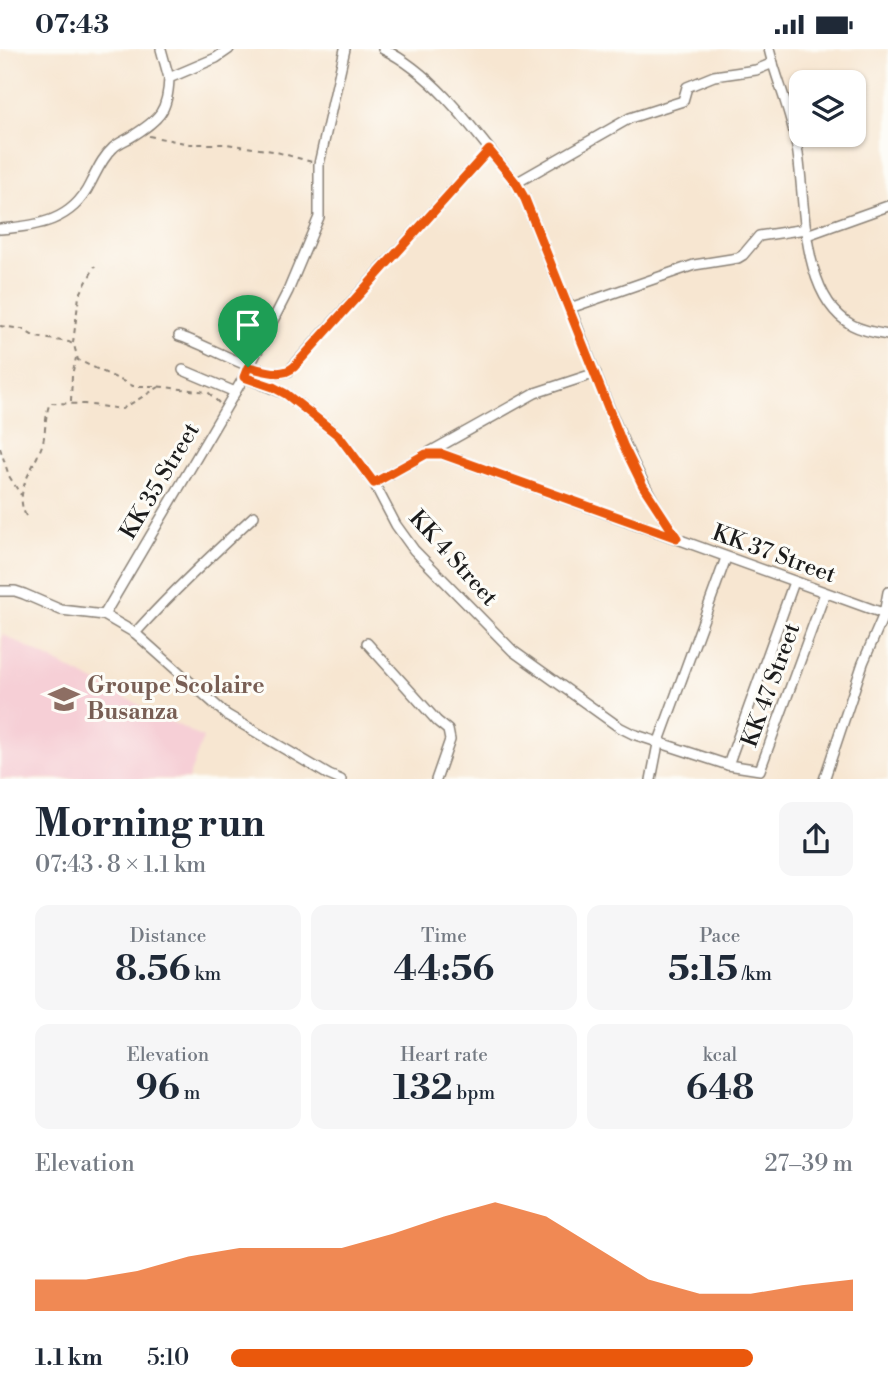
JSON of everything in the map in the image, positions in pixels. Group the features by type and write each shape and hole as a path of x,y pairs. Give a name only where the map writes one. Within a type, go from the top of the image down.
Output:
{"street":[{"path":"0,229 35,226 63,215 80,202 97,167 113,148 162,114 168,99 169,78 161,49"},
{"path":"169,78 216,58 229,49"},
{"name":"KK 35 Street","path":"104,615 225,410 288,291 319,217 319,164 345,49"},
{"path":"383,49 403,59 426,77 516,183 570,308 623,445 643,486 677,538"},
{"path":"769,49 797,147 807,232 819,283 838,314 859,328 888,335"},
{"path":"516,183 630,118 683,101 687,87 714,76 756,70 773,64"},
{"path":"179,336 199,342 246,372 289,371 489,150"},
{"path":"570,308 694,265 738,258 760,236 807,232 888,206"},
{"path":"183,370 235,392"},
{"name":"KK 4 Street","path":"246,372 286,394 339,436 374,483 396,525 414,550 500,639 536,669 619,727 658,744"},
{"path":"374,483 535,393 596,373"},
{"name":"KK 37 Street","path":"426,454 448,455 886,615"},
{"path":"135,633 197,568 254,516"},
{"path":"651,779 658,744 726,558"},
{"path":"728,765 794,582"},
{"path":"0,591 24,594 61,610 104,615 135,633 227,715 329,775 341,779"},
{"path":"824,779 863,663 886,615 888,592"},
{"name":"KK 47 Street","path":"658,744 755,771 762,766 825,593"},
{"path":"367,643 448,730 450,740 436,779"}],"path":[{"path":"138,133 180,143 228,144 273,151 319,164"},
{"path":"70,403 72,375 77,358 73,344 79,296 95,266"},
{"path":"0,326 22,329 35,337 73,344"},
{"path":"77,358 86,365 133,386 208,391 225,410"},
{"path":"26,516 20,502 21,496 44,439 49,404 70,403 125,409 160,386"},
{"path":"0,448 9,476 21,496"}],"shaded area":[{"name":"Groupe Scolaire Busanza","path":"2,634 203,738 188,779 0,779"}],"place":[{"name":"Groupe Scolaire Busanza","path":"64,699"}],"route":[{"path":"489,150 516,183 525,199 623,445 643,486 677,538 448,455 426,454 374,483 348,444 286,394 244,377 248,367 284,373 294,367 489,150"}]}
